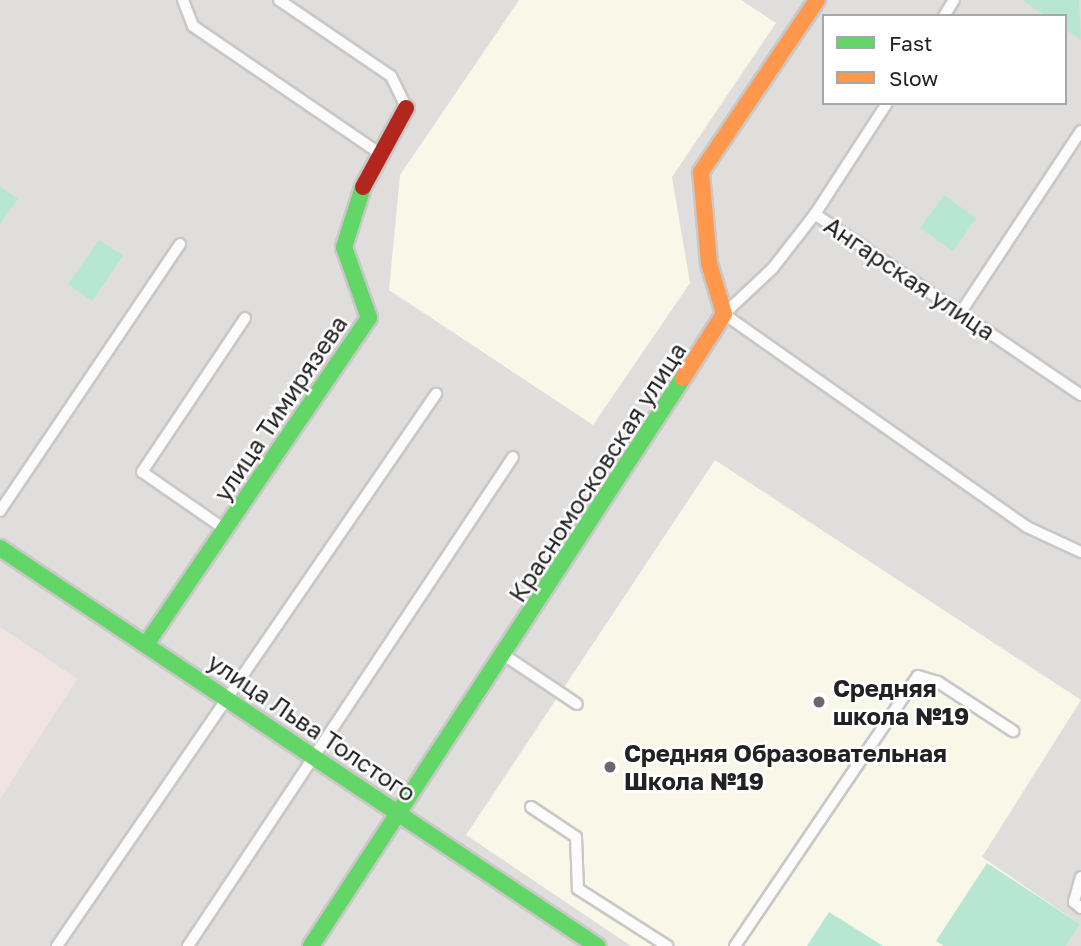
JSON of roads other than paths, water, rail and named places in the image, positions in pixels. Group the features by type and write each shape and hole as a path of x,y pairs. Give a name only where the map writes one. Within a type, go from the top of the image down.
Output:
{"street":[{"path":"724,314 709,263 701,172 817,0"},
{"name":"улица Тимирязева","path":"147,643 369,318 344,247 356,200 379,153 406,108"},
{"name":"Красномосковская улица","path":"311,946 505,656 724,314"},
{"name":"улица Льва Толстого","path":"0,548 229,697 597,946"}],"lane":[{"path":"183,0 193,26 379,153"},
{"path":"279,0 391,76 406,108"},
{"path":"816,214 886,105"},
{"path":"961,312 1081,131"},
{"name":"Ангарская улица","path":"724,314 773,268 816,214 1081,395"},
{"path":"0,511 180,244"},
{"path":"724,314 1027,527 1081,552"},
{"path":"225,530 142,472 245,318"},
{"path":"57,946 436,394"},
{"path":"188,946 317,756 513,457"},
{"path":"505,656 577,704"},
{"path":"734,946 918,676 938,682 1013,731"},
{"path":"531,807 576,837 578,889 667,946"},
{"path":"1081,877 1074,902 1081,908"}],"place":[{"name":"Средняя школа №19","path":"819,702"},
{"name":"Средняя Образовательная Школа №19","path":"610,767"}]}
